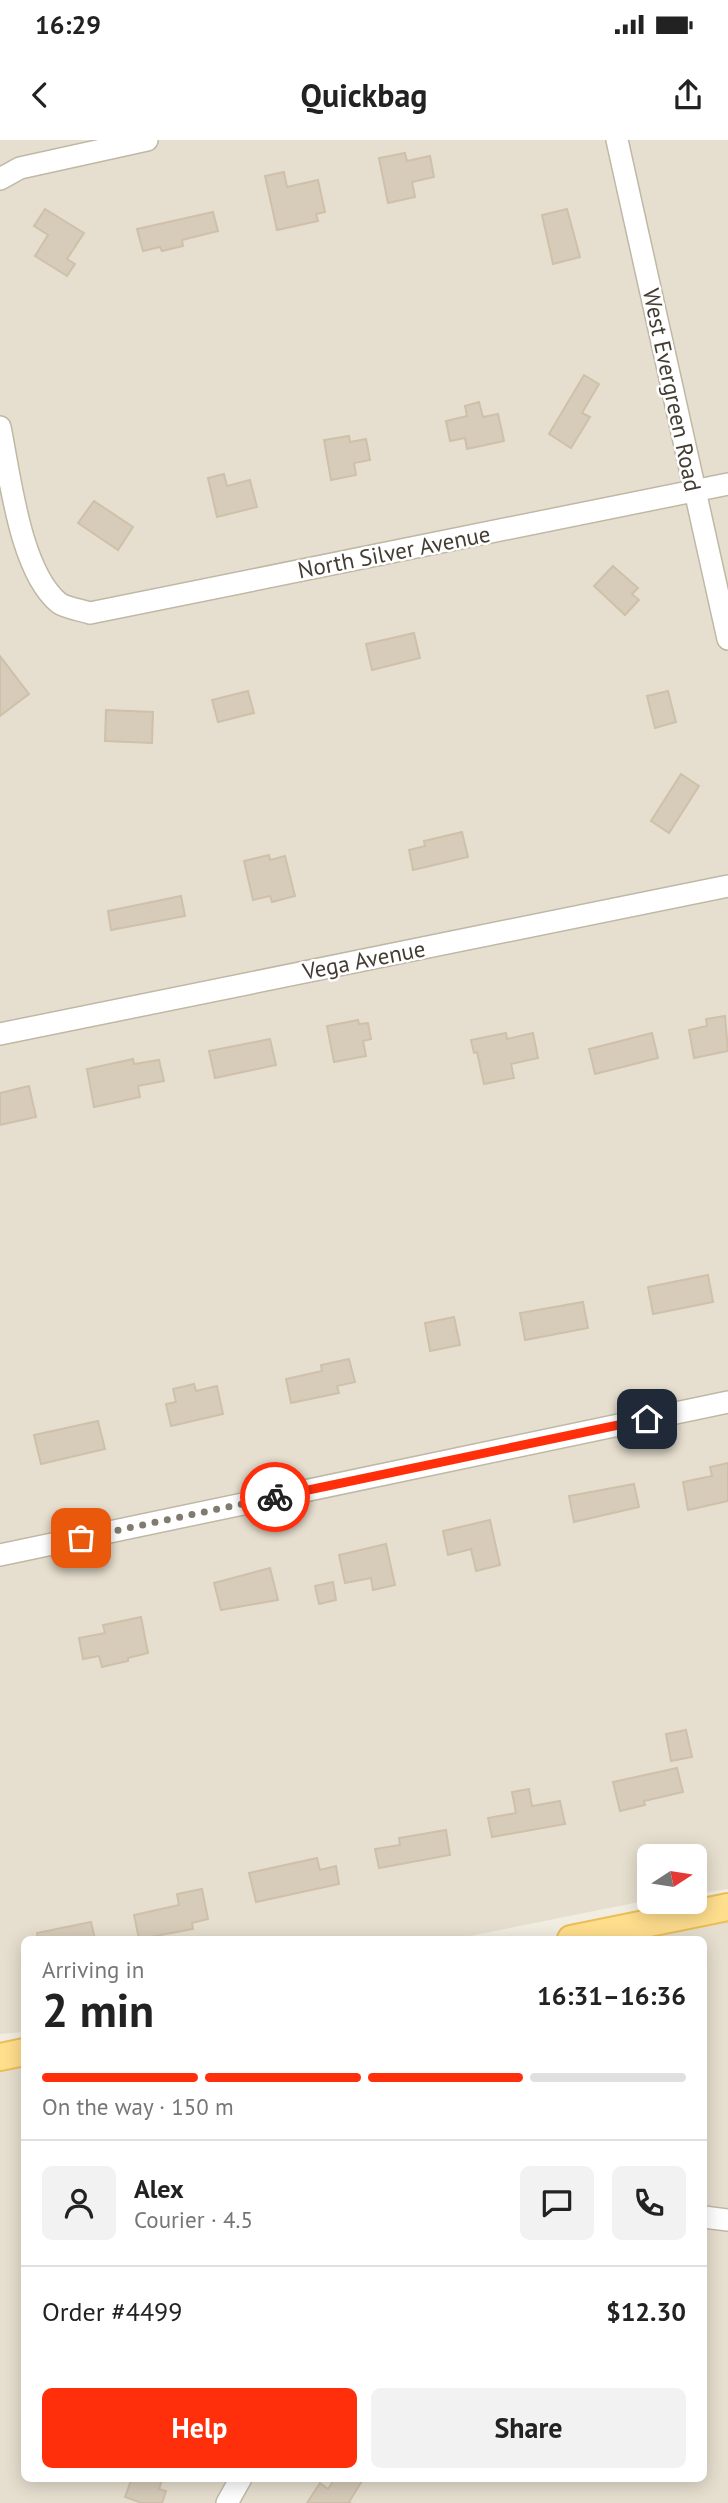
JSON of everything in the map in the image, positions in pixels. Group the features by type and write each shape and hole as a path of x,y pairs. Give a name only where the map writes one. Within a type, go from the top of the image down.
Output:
{"main road":[{"path":"586,1936 728,1907"},
{"path":"0,2057 21,2053"}],"street":[{"path":"0,179 20,168 147,140"},
{"name":"West Evergreen Road","path":"617,140 728,639"},
{"name":"North Silver Avenue","path":"0,427 20,525 36,576 60,604 90,612 728,484"},
{"name":"Vega Avenue","path":"0,1034 728,886"},
{"path":"0,1555 728,1402"},
{"path":"707,2217 728,2220"},
{"path":"227,2503 240,2482"}],"shaded area":[{"path":"0,140 728,140 728,1889 707,1892 707,1844 637,1844 637,1902 470,1936 21,1936 21,2032 0,2034"},
{"path":"728,1921 728,2503 0,2503 0,2072 21,2067 21,2482 707,2482 707,1936 642,1936"}],"building":[{"path":"405,153 407,161 430,156 434,177 412,182 415,197 388,203 379,158"},
{"path":"284,172 287,187 318,180 325,212 316,214 318,221 277,230 265,176"},
{"path":"45,209 84,233 67,259 75,264 67,276 35,256 48,235 34,226"},
{"path":"567,209 580,257 553,264 542,215"},
{"path":"213,212 218,231 182,240 183,246 162,251 160,247 143,251 137,229"},
{"path":"584,375 599,384 582,413 590,417 571,448 549,434"},
{"path":"479,402 483,417 498,414 504,441 467,449 465,438 450,441 446,421 467,416 465,406"},
{"path":"349,436 350,442 366,439 370,460 354,463 356,475 331,480 324,440"},
{"path":"224,474 227,486 250,480 257,507 217,517 208,478"},
{"path":"94,501 133,527 118,550 78,523"},
{"path":"613,566 638,588 632,594 639,600 625,615 594,586"},
{"path":"414,633 420,658 372,670 366,644"},
{"path":"0,656 29,694 0,716"},
{"path":"248,691 254,713 218,722 212,700"},
{"path":"668,691 676,722 655,728 647,696"},
{"path":"106,710 153,712 152,743 105,741"},
{"path":"681,774 699,786 669,833 651,821"},
{"path":"462,832 468,857 413,870 409,850 425,846 424,841"},
{"path":"269,855 270,860 285,856 295,896 272,902 270,896 253,900 244,861"},
{"path":"181,896 185,916 111,930 108,911"},
{"path":"725,1016 728,1051 694,1058 689,1030 707,1026 706,1019"},
{"path":"358,1020 359,1024 368,1023 371,1039 363,1041 366,1056 334,1062 327,1026"},
{"path":"506,1033 507,1039 533,1033 538,1058 511,1064 514,1078 484,1084 477,1052 474,1053 471,1040"},
{"path":"652,1033 658,1058 595,1074 589,1049"},
{"path":"270,1039 276,1065 215,1078 209,1051"},
{"path":"133,1059 134,1064 159,1060 164,1081 138,1086 140,1097 94,1107 87,1069"},
{"path":"29,1086 36,1117 0,1125 0,1093"},
{"path":"708,1275 713,1302 653,1314 648,1287"},
{"path":"583,1302 588,1328 525,1340 520,1313"},
{"path":"454,1317 460,1345 430,1351 425,1323"},
{"path":"349,1359 355,1382 337,1386 339,1393 291,1403 286,1379 322,1371 321,1365"},
{"path":"194,1384 196,1391 217,1386 223,1414 171,1426 166,1404 176,1402 173,1389"},
{"path":"98,1421 105,1449 41,1464 34,1435"},
{"path":"728,1463 728,1501 688,1510 683,1482 712,1476 710,1467"},
{"path":"634,1484 639,1507 574,1522 569,1496"},
{"path":"490,1520 500,1565 476,1571 471,1549 448,1555 443,1531"},
{"path":"386,1544 395,1585 373,1590 371,1578 345,1583 339,1555"},
{"path":"270,1568 278,1600 221,1610 214,1583"},
{"path":"333,1582 336,1600 319,1604 315,1586"},
{"path":"141,1617 148,1653 102,1667 99,1656 83,1659 79,1638 105,1633 103,1625"},
{"path":"686,1730 692,1757 671,1761 666,1734"},
{"path":"677,1768 683,1792 644,1801 645,1805 620,1811 613,1782"},
{"path":"529,1789 532,1806 560,1801 565,1824 492,1837 488,1818 516,1813 512,1792"},
{"path":"446,1830 450,1855 379,1868 375,1849 400,1845 399,1838"},
{"path":"317,1858 320,1870 336,1866 339,1884 256,1902 249,1873"},
{"path":"202,1889 208,1919 192,1923 193,1929 155,1936 138,1936 134,1915 179,1905 177,1894"},
{"path":"91,1922 94,1936 38,1936 37,1933"},
{"path":"131,2482 162,2482 159,2489 166,2491 162,2503 142,2503 125,2497"},
{"path":"332,2482 362,2482 349,2502 351,2503 307,2503 320,2483 328,2489"}],"way so far":[{"path":"81,1538 275,1497"}],"route":[{"path":"275,1497 647,1419"}]}
